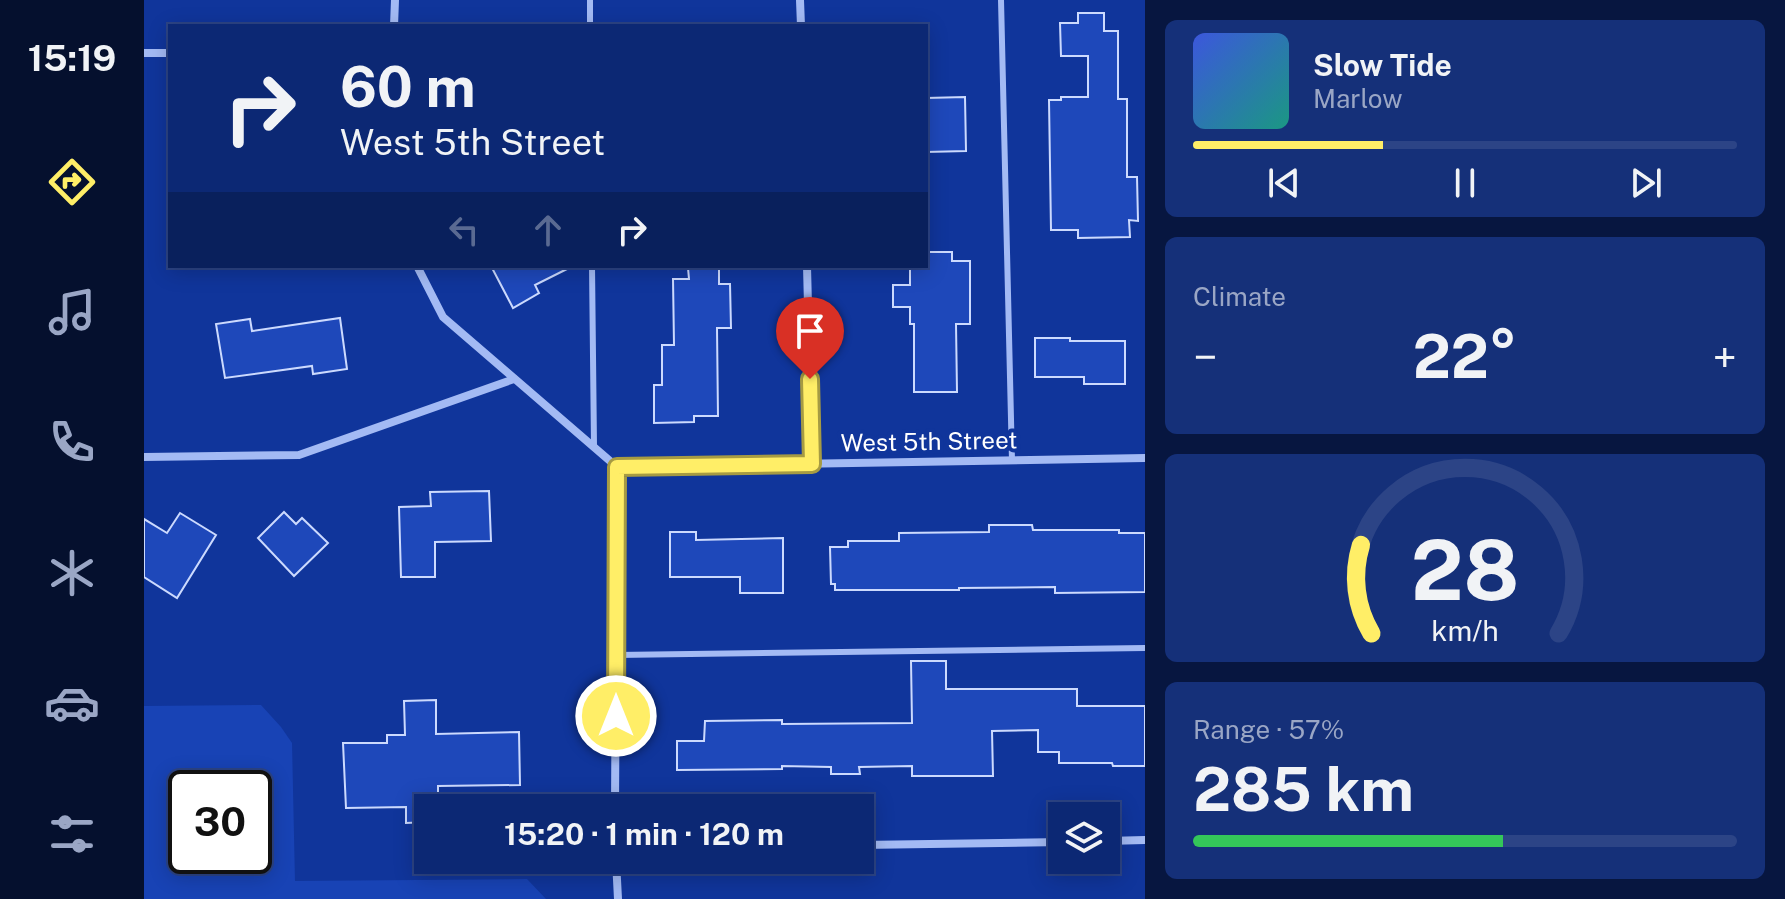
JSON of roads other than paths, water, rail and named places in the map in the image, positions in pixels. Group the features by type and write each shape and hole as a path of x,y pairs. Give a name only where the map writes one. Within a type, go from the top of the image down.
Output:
{"street":[{"path":"394,24 395,0"},
{"path":"800,0 801,24"},
{"path":"144,53 168,53"},
{"path":"418,268 443,317 617,467 615,794"},
{"path":"807,268 812,464"},
{"path":"144,457 299,455 514,379"},
{"name":"West 5th Street","path":"617,467 1145,458"},
{"path":"1120,841 1145,840"},
{"path":"874,845 1048,842"},
{"path":"617,874 618,899"}],"lane":[{"path":"590,0 590,24"},
{"path":"1001,0 1012,461"},
{"path":"592,268 594,447"},
{"path":"616,655 1145,648"}]}
